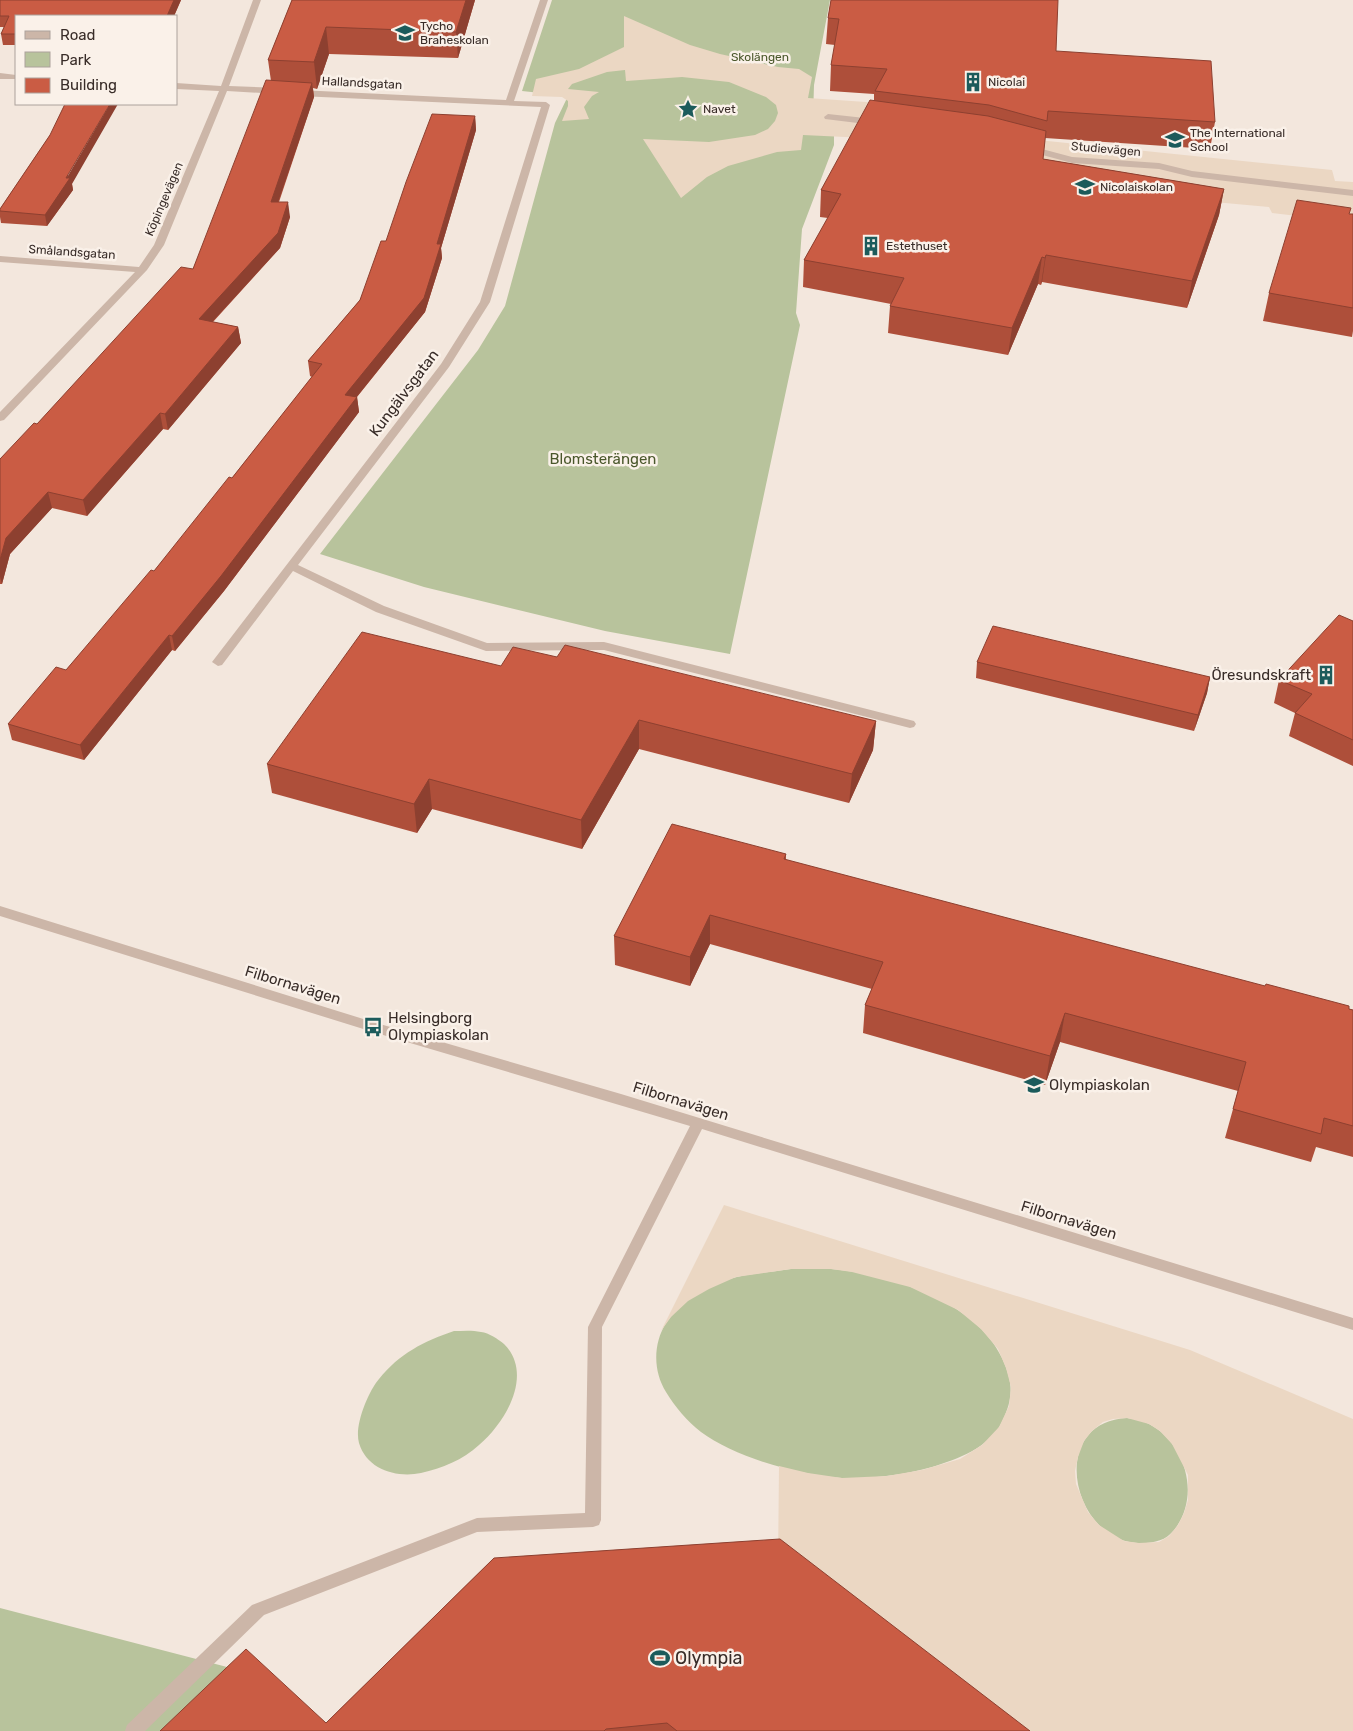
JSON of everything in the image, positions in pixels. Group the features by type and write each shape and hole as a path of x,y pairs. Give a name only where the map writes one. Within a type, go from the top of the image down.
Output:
{"street":[{"name":"Köpingevägen","path":"0,418 142,270 159,245 224,89 257,0"},
{"path":"509,103 544,0"},
{"path":"0,76 15,77"},
{"name":"Hallandsgatan","path":"178,86 546,105"},
{"name":"Kungälvsgatan","path":"218,662 445,365 485,302 546,105"},
{"path":"828,116 887,124"},
{"name":"Studievägen","path":"1015,144 1072,160 1158,166 1192,174 1353,193"},
{"name":"Smålandsgatan","path":"0,259 142,270"},
{"path":"291,566 380,609 486,647 604,646 910,724"},
{"name":"Filbornavägen","path":"0,910 373,1027 1353,1324"},
{"path":"133,1731 258,1610 477,1525 593,1520 595,1327 698,1124"}],"green space":[{"name":"Blomsterängen","path":"552,0 830,0 814,85 813,118 834,135 834,145 802,229 796,313 800,325 730,654 605,631 424,587 320,554 478,350 505,306 555,123 568,96 522,91"},
{"path":"791,1269 831,1269 854,1272 904,1284 952,1306 972,1321 990,1338 1002,1358 1010,1382 1009,1405 996,1431 981,1446 942,1464 899,1474 853,1478 807,1473 769,1464 731,1449 701,1432 673,1403 659,1375 656,1358 657,1349 666,1323 688,1300 707,1288 743,1276"},
{"path":"454,1331 474,1331 487,1334 504,1344 513,1356 517,1369 516,1383 507,1411 499,1424 479,1445 466,1455 444,1466 421,1473 402,1474 393,1473 376,1466 363,1452 358,1436 358,1428 363,1410 375,1385 387,1370 404,1355 432,1339"},
{"path":"1127,1418 1146,1423 1161,1432 1179,1455 1185,1469 1187,1498 1184,1513 1171,1534 1156,1542 1146,1543 1121,1540 1101,1527 1086,1507 1078,1484 1077,1461 1085,1440 1101,1425"},
{"path":"0,1608 254,1674 315,1731 0,1731"}],"shaded area":[{"path":"624,16 690,45 778,67 799,69 812,77 808,98 1026,113 1028,139 1332,170 1335,181 1353,182 1353,227 1306,217 1272,213 1269,207 1181,199 866,138 803,135 801,150 777,152 728,166 707,177 681,198 643,139 709,142 755,135 768,129 775,121 778,113 776,105 766,97 729,82 682,77 626,81 625,70 607,72 572,84 568,89 599,92 592,96 584,107 589,119 562,121 568,101 562,97 532,96 536,79 579,69 624,47"},
{"path":"724,1205 1190,1350 1353,1419 1353,1731 993,1731 778,1565 779,1466 842,1478 887,1476 922,1470 960,1459 982,1445 999,1427 1009,1406 1011,1387 998,1349 981,1329 958,1310 910,1287 852,1272 831,1269 791,1269 736,1277 688,1301 671,1317 661,1331","holes":["1127,1418 1149,1424 1160,1431 1172,1444 1188,1475 1188,1500 1178,1525 1169,1536 1159,1542 1139,1543 1124,1541 1099,1525 1088,1512 1076,1484 1075,1471 1084,1441 1103,1422"]}],"building":[{"path":"0,0 174,0 167,15 15,15 15,34 1,34 9,16 0,16"},
{"path":"292,0 466,0 456,32 326,27 314,62 268,60"},
{"name":"Nicolai","path":"831,0 1058,0 1056,51 1211,61 1215,122 1048,111 1047,121 989,105 875,91 887,69 831,65 839,19 828,18"},
{"path":"266,80 312,83 271,202 288,202 278,233 199,319 238,327 165,414 160,413 83,500 48,492 6,538 0,560 0,459 34,423 37,424 181,267 193,269"},
{"path":"870,100 988,116 1046,131 1043,159 1224,189 1192,281 1046,255 1045,258 1042,257 1012,328 890,306 904,278 804,260 841,194 821,190"},
{"path":"65,105 109,105 66,178 70,178 45,215 0,211 0,209 50,135"},
{"path":"432,114 475,116 437,244 441,244 424,298 345,395 357,397 221,576 172,636 169,635 80,745 8,724 56,667 66,670 151,570 154,571 229,477 232,478 322,364 308,361 360,300 381,241 386,241"},
{"path":"1297,200 1351,208 1349,214 1353,214 1353,308 1269,293"},
{"name":"Öresundskraft","path":"1339,615 1353,621 1353,740 1295,713 1312,694 1279,680"},
{"path":"993,626 1210,677 1198,715 977,662"},
{"path":"362,632 501,666 513,647 557,657 565,645 876,721 852,774 639,720 581,820 429,779 414,804 267,764"},
{"path":"672,824 786,854 784,859 1265,986 1266,984 1349,1006 1349,1009 1353,1010 1353,1126 1324,1118 1321,1134 1233,1109 1246,1062 1065,1013 1050,1056 865,1005 883,962 710,915 690,957 614,936"},
{"name":"Olympia","path":"780,1539 1030,1731 677,1731 667,1723 606,1729 604,1731 160,1731 246,1649 326,1723 494,1558"}],"place":[{"name":"Tycho Braheskolan","path":"405,33"},
{"name":"Nicolai","path":"973,82"},
{"name":"Navet","path":"688,109"},
{"name":"The International School","path":"1175,140"},
{"name":"Nicolaiskolan","path":"1085,187"},
{"name":"Estethuset","path":"871,246"},
{"name":"Öresundskraft","path":"1326,675"},
{"name":"Helsingborg Olympiaskolan","path":"373,1027"},
{"name":"Olympiaskolan","path":"1034,1085"},
{"name":"Olympia","path":"660,1658"}],"park label":[{"name":"Skolängen","path":"760,57"}]}
